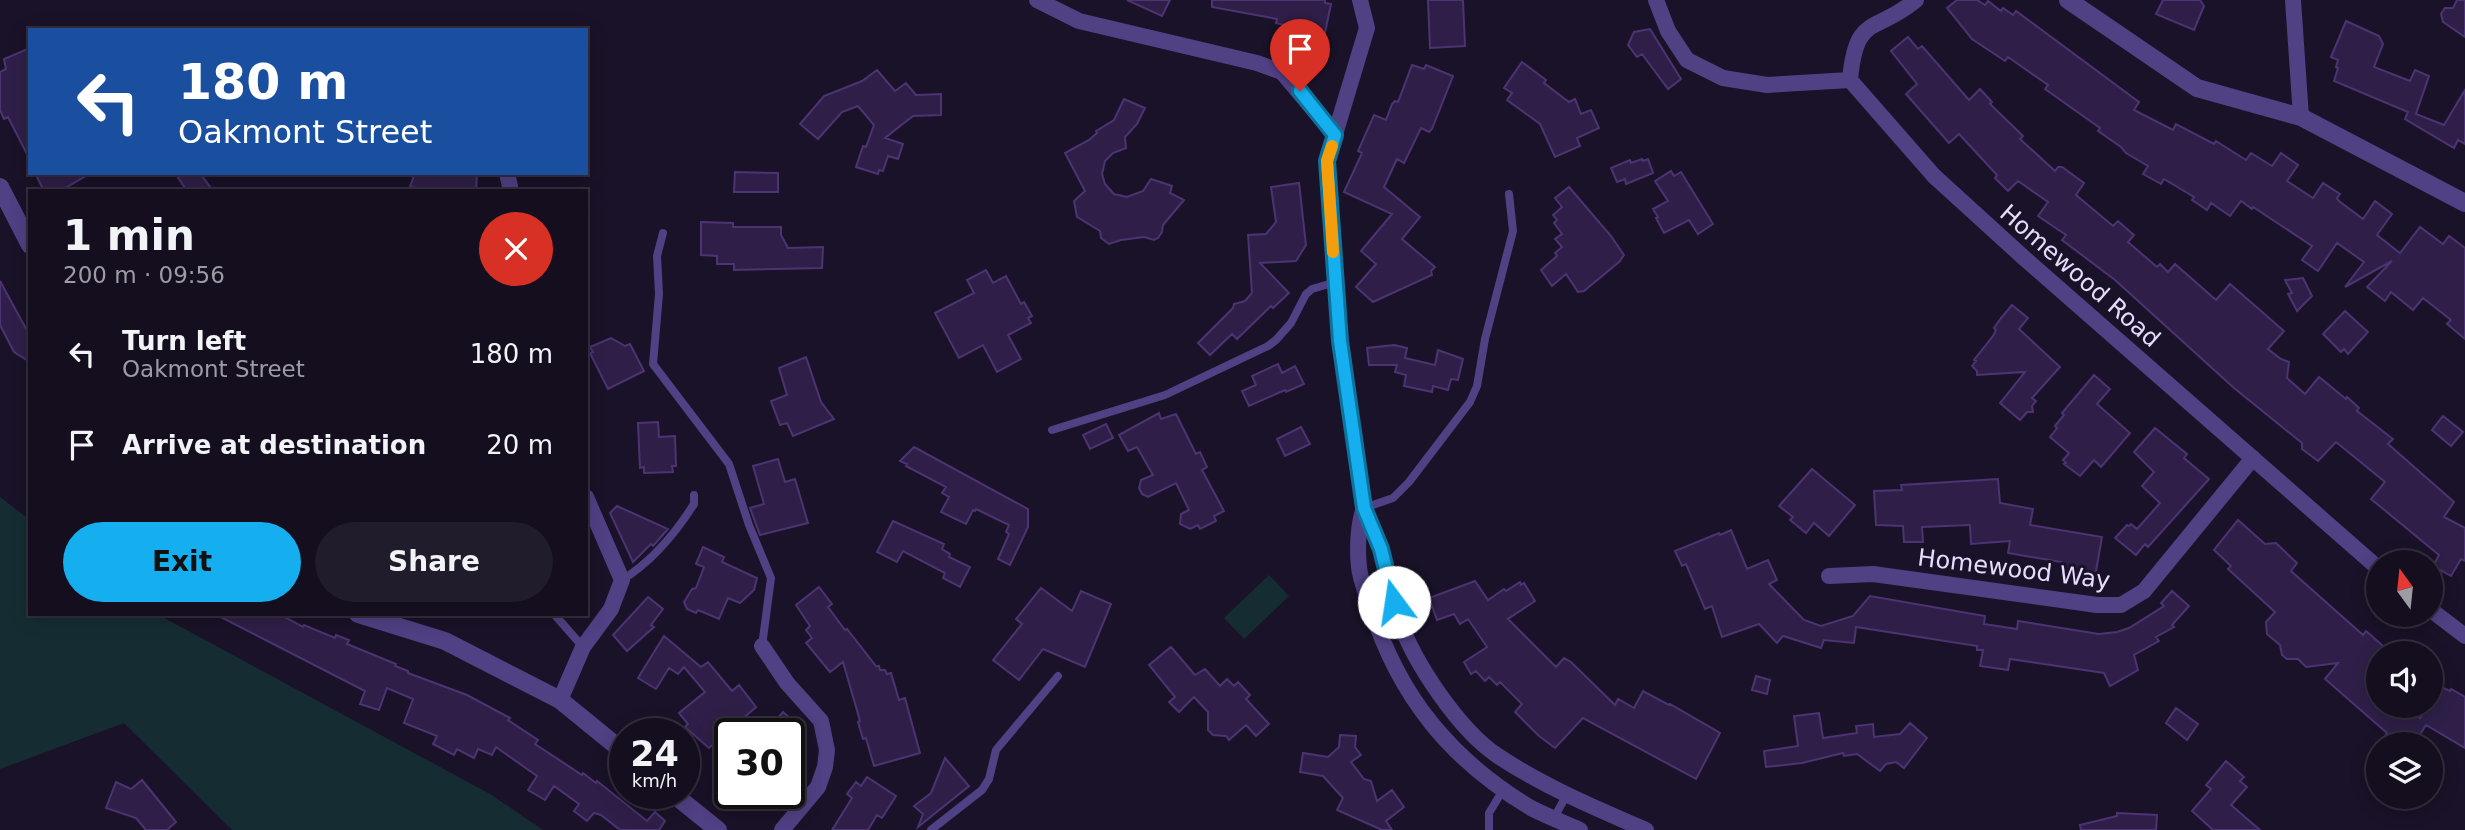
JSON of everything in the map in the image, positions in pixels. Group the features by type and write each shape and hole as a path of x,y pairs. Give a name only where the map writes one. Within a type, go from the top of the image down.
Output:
{"street":[{"path":"1037,0 1079,21 1257,63 1282,72 1335,135"},
{"path":"1360,0 1367,28 1327,161 1340,341 1364,508 1381,549 1399,619 1413,652 1438,692 1462,722 1496,754 1566,796 1646,830"},
{"path":"1656,0 1668,30 1687,60 1723,78 1767,85 1850,79 1852,55 1858,37 1872,25 1916,0"},
{"path":"2068,0 2197,88 2301,117 2465,203"},
{"path":"2293,0 2301,117"},
{"name":"Homewood Road","path":"1850,79 1934,176 2366,557"},
{"path":"0,187 28,241"},
{"name":"Homewood Way","path":"1829,576 1873,573 2097,605 2121,605 2144,591 2253,458"},
{"path":"560,700 583,647 611,609 622,580 588,502"},
{"path":"1364,508 1360,518 1359,568 1382,642 1401,681 1429,723 1462,758 1503,790 1534,809 1580,830"},
{"path":"364,616 445,641 560,700 609,740"},
{"path":"2443,619 2465,636"},
{"path":"762,646 787,683 821,721 827,750 818,787 782,830"},
{"path":"692,809 718,830"}],"lane":[{"path":"1364,508 1393,498 1409,482 1470,402 1477,386 1485,339 1513,231 1509,194"},
{"path":"663,233 657,256 659,294 653,364 730,464 749,526 771,578 762,646"},
{"path":"1052,429 1165,396 1268,346 1283,334 1291,323 1306,293 1336,282"},
{"path":"622,580 642,568 664,543 694,504 694,495"},
{"path":"556,616 583,647"},
{"path":"1392,662 1413,652"},
{"path":"931,830 982,790 989,779 996,750 1058,676"},
{"path":"1479,772 1496,754"},
{"path":"1489,830 1489,813 1503,790"},
{"path":"1554,818 1566,796"}],"green space":[{"path":"0,497 28,518 28,616 161,616 490,794 543,830 232,830 124,723 0,769"},
{"path":"1269,575 1289,596 1244,639 1224,618"}],"building":[{"path":"1127,0 1170,0 1162,16"},
{"path":"1212,0 1325,0 1325,3 1331,4 1321,52 1297,46 1301,29 1276,23 1277,19 1212,7"},
{"path":"1428,0 1463,0 1465,46 1430,48"},
{"path":"1957,0 1977,0 1985,5 1988,1 2001,11 2003,8 2013,15 2016,11 2139,102 2134,110 2173,130 2176,124 2214,144 2216,141 2246,160 2251,153 2272,166 2281,153 2298,165 2287,181 2313,198 2323,183 2340,194 2337,198 2339,201 2363,219 2375,201 2392,214 2377,235 2400,253 2420,227 2443,244 2449,236 2465,248 2465,339 2447,324 2451,320 2423,298 2413,310 2391,292 2385,301 2367,287 2392,261 2345,287 2364,262 2337,243 2318,271 2302,260 2312,246 2253,207 2252,209 2241,201 2230,216 2211,203 2207,210 2192,200 2194,197 2164,179 2161,184 2143,174 2148,166 2126,153 2098,131 2100,128 2045,89 2048,85 2008,57 2005,61 1972,39 1947,8"},
{"path":"2163,0 2200,0 2204,6 2194,30 2156,14"},
{"path":"2457,0 2465,0 2465,37 2443,22 2441,14 2445,8 2453,8"},
{"path":"2346,21 2379,36 2383,44 2374,67 2410,81 2415,70 2429,76 2416,114 2444,125 2465,90 2465,144 2458,140 2454,148 2405,119 2408,112 2334,81 2338,60 2331,57"},
{"path":"1650,29 1681,79 1668,89 1642,54 1637,57 1628,45 1634,32"},
{"path":"1908,37 1918,49 1922,46 1969,100 1980,89 1992,102 1990,104 2023,136 2020,139 2055,171 2062,167 2084,183 2076,195 2113,226 2118,221 2134,235 2128,242 2157,267 2160,264 2168,272 2175,264 2216,300 2230,284 2284,331 2268,349 2289,362 2287,378 2305,394 2319,377 2346,399 2347,397 2359,408 2357,411 2393,439 2388,444 2454,502 2444,517 2465,528 2465,561 2461,559 2451,576 2443,572 2443,550 2433,550 2371,499 2385,482 2336,442 2318,461 2302,449 2302,443 2234,388 2115,280 2062,240 2066,235 2038,216 2048,202 2018,181 2008,191 1959,134 1949,143 1906,94 1917,84 1891,51"},
{"path":"28,49 28,156 8,117 4,119 0,110 0,72 6,69 4,59"},
{"path":"1522,62 1569,102 1575,99 1581,114 1591,110 1599,128 1577,138 1580,146 1555,157 1540,124 1507,100 1512,93 1504,88"},
{"path":"1412,65 1424,69 1426,65 1453,76 1432,129 1429,132 1421,128 1404,163 1397,159 1384,187 1420,217 1402,239 1435,267 1431,271 1432,275 1373,302 1356,287 1376,264 1361,251 1392,214 1344,192 1362,153 1358,151 1374,115 1386,120 1392,104 1398,102"},
{"path":"877,70 895,91 906,83 916,95 941,94 941,115 913,116 885,138 903,144 898,159 888,156 883,171 879,170 878,174 856,167 874,125 858,106 842,112 818,139 800,124 824,96 862,81"},
{"path":"1124,99 1145,108 1137,124 1125,137 1126,148 1113,153 1105,161 1102,174 1105,184 1114,194 1127,197 1143,191 1151,179 1172,186 1170,193 1184,200 1163,225 1158,238 1154,240 1144,237 1109,244 1101,238 1100,231 1077,217 1074,201 1085,191 1065,153 1089,140 1096,131 1114,120"},
{"path":"1648,159 1653,173 1626,184 1625,179 1617,182 1611,168 1630,160 1631,163"},
{"path":"1671,171 1674,176 1681,172 1713,224 1698,234 1689,220 1664,233 1656,218 1658,217 1653,209 1668,201 1655,181"},
{"path":"735,172 778,173 778,192 734,192"},
{"path":"36,175 88,175 63,189 43,189"},
{"path":"176,175 201,175 212,189 186,189"},
{"path":"414,175 477,175 476,189 410,187"},
{"path":"1299,183 1306,245 1296,261 1260,263 1289,293 1273,308 1271,306 1237,339 1232,334 1210,355 1198,343 1234,304 1245,301 1252,293 1248,235 1266,234 1276,222 1271,187"},
{"path":"1569,187 1624,255 1584,291 1578,292 1566,274 1552,286 1541,270 1557,256 1555,253 1562,247 1555,239 1562,234 1554,223 1557,220 1553,215 1562,207 1555,198"},
{"path":"701,222 733,223 733,227 781,227 781,235 788,248 823,247 822,268 734,270 734,264 717,264 717,256 701,255"},
{"path":"986,270 993,283 1006,276 1021,304 1024,302 1032,316 1028,318 1031,323 1008,335 1021,359 997,372 983,345 959,358 935,313 974,293 967,280"},
{"path":"2303,278 2312,296 2297,311 2288,294 2292,293 2285,280"},
{"path":"0,281 28,332 28,361 14,352 0,325"},
{"path":"2012,305 2028,318 2019,329 2060,367 2032,398 2036,401 2032,406 2033,412 2027,412 2020,420 2000,403 2025,372 1977,375 1972,366 1993,336 1996,330 1994,328"},
{"path":"2345,311 2368,332 2348,354 2344,349 2341,352 2323,334"},
{"path":"611,338 625,346 630,344 644,371 608,389 590,353 593,352 590,347"},
{"path":"1394,345 1407,348 1405,358 1435,365 1438,350 1463,359 1458,380 1451,379 1448,390 1433,386 1432,392 1404,386 1406,375 1395,372 1397,365 1369,365 1367,348"},
{"path":"806,357 821,402 834,419 793,436 787,423 780,425 771,401 787,395 779,368"},
{"path":"1278,364 1282,373 1295,366 1304,384 1249,406 1242,391 1256,385 1252,376"},
{"path":"2094,375 2110,389 2097,404 2130,433 2101,467 2094,460 2080,476 2064,464 2066,463 2063,460 2069,453 2050,437 2064,415 2062,413"},
{"path":"1159,413 1161,419 1176,414 1196,454 1200,452 1207,467 1202,470 1224,511 1214,516 1216,521 1200,529 1198,525 1190,529 1180,524 1181,514 1189,510 1176,483 1148,497 1142,494 1139,488 1141,480 1153,475 1137,447 1128,451 1119,435"},
{"path":"2443,416 2463,432 2451,446 2432,430"},
{"path":"658,422 659,437 675,436 676,466 672,466 673,472 644,473 644,467 640,468 638,423"},
{"path":"1106,424 1113,438 1090,449 1083,435"},
{"path":"1301,427 1310,444 1285,456 1277,439"},
{"path":"2155,428 2187,454 2184,458 2209,479 2148,547 2145,544 2136,555 2115,538 2127,525 2131,524 2137,529 2160,503 2142,486 2154,472 2134,452"},
{"path":"914,447 1028,509 1028,527 1010,565 998,559 1009,534 1006,532 1009,525 976,509 966,524 941,512 949,497 942,493 946,487 900,461"},
{"path":"778,459 785,482 795,479 808,523 760,535 750,508 764,504 753,466"},
{"path":"1812,469 1855,505 1829,536 1814,523 1806,533 1790,520 1793,517 1779,506"},
{"path":"1998,479 2000,503 2033,509 2030,525 2102,537 2095,577 2066,572 2067,568 2060,567 2061,562 2008,553 2010,541 1971,544 1970,525 1922,527 1923,542 1904,542 1903,526 1876,525 1874,491 1902,490 1901,485"},
{"path":"617,506 668,529 633,562 610,513"},
{"path":"2238,520 2265,544 2276,543 2297,563 2291,571 2363,635 2366,631 2377,641 2366,641 2366,715 2325,679 2338,663 2306,667 2298,659 2287,659 2282,655 2280,645 2267,634 2266,622 2275,612 2228,569 2231,566 2214,550"},
{"path":"893,521 944,544 942,549 950,554 949,557 970,567 960,587 943,578 945,573 903,551 897,562 877,552"},
{"path":"1731,530 1747,569 1768,560 1777,580 1769,584 1804,620 1821,626 1853,616 1870,596 1985,616 1984,624 2017,629 2018,621 2099,634 2129,628 2164,606 2161,603 2172,591 2189,606 2172,625 2174,627 2156,637 2159,641 2134,655 2138,670 2110,686 2104,673 2010,659 2008,670 1980,666 1983,650 1977,650 1977,646 1856,627 1854,643 1824,640 1821,648 1783,636 1777,643 1759,624 1722,637 1712,606 1705,609 1686,564 1682,566 1675,551"},
{"path":"703,547 724,557 722,562 757,578 754,590 740,603 728,598 719,619 698,610 696,613 687,609 684,602 692,589 696,588 704,567 696,564"},
{"path":"1475,581 1488,600 1504,589 1506,591 1520,582 1521,585 1524,583 1535,601 1508,619 1556,667 1564,658 1571,662 1615,705 1618,699 1634,708 1643,691 1720,733 1696,779 1583,718 1555,748 1539,736 1515,712 1522,704 1500,682 1497,685 1489,677 1485,681 1476,671 1471,674 1464,662 1487,647 1468,619 1460,624 1454,614 1437,620 1429,598"},
{"path":"819,587 832,604 828,607 845,630 847,629 880,670 891,673 899,700 905,698 920,753 874,766 866,738 863,739 843,662 830,672 806,643 812,638 806,630 810,626 796,605"},
{"path":"1041,588 1072,611 1081,591 1111,604 1085,667 1043,649 1019,680 993,660 1022,624 1016,619"},
{"path":"648,597 663,609 651,625 654,627 627,651 613,635"},
{"path":"219,616 283,616 303,627 304,625 335,638 336,635 349,640 347,644 396,664 395,666 408,673 467,695 510,718 508,720 538,740 535,744 609,791 609,809 632,809 647,821 655,812 665,821 659,830 620,830 601,815 594,813 587,821 574,811 579,804 554,786 545,800 528,790 537,776 496,747 492,755 478,749 474,758 457,749 454,755 433,744 437,736 404,723 413,699 387,688 379,710 360,704 365,691"},
{"path":"664,636 701,667 708,662 732,691 739,685 756,707 743,718 714,718 714,744 709,748 700,740 700,718 683,718 679,713 705,692 684,667 678,674 669,668 656,689 638,678"},
{"path":"1171,647 1195,675 1205,669 1220,686 1227,679 1234,686 1238,682 1250,695 1246,699 1269,724 1256,736 1246,725 1229,740 1226,736 1213,735 1208,730 1208,712 1194,697 1179,712 1169,702 1175,697 1149,665"},
{"path":"1756,676 1770,680 1767,694 1752,690"},
{"path":"2443,688 2465,697 2465,748 2443,735 2443,732 2426,725 2422,732 2386,732 2370,718 2443,718"},
{"path":"2176,708 2198,724 2187,740 2166,723"},
{"path":"783,712 790,718 778,718"},
{"path":"1819,713 1823,738 1857,733 1856,726 1873,724 1874,737 1900,734 1910,723 1927,738 1904,768 1896,762 1886,764 1880,771 1857,754 1844,756 1843,753 1802,763 1766,767 1764,751 1798,746 1794,716"},
{"path":"1340,735 1356,736 1355,747 1361,755 1351,762 1364,779 1371,781 1377,801 1392,790 1404,807 1386,821 1392,830 1382,830 1337,810 1343,798 1323,776 1300,772 1303,753 1328,757 1339,747"},
{"path":"945,758 969,786 918,827 923,814 914,806 931,793"},
{"path":"2226,761 2244,777 2240,781 2247,787 2231,805 2260,830 2213,830 2192,811 2211,789 2206,785"},
{"path":"867,777 896,796 882,818 877,815 868,830 832,830 852,798 847,794 856,782 861,786"},
{"path":"142,780 176,822 167,830 146,830 136,818 106,808 116,782 131,789"},
{"path":"2117,813 2157,815 2156,830 2081,830 2080,825 2117,816"}],"slow traffic":[{"path":"1332,146 1327,161 1333,252"}],"route":[{"path":"1300,91 1335,135 1327,161 1340,341 1364,508 1381,549 1394,602"}]}
